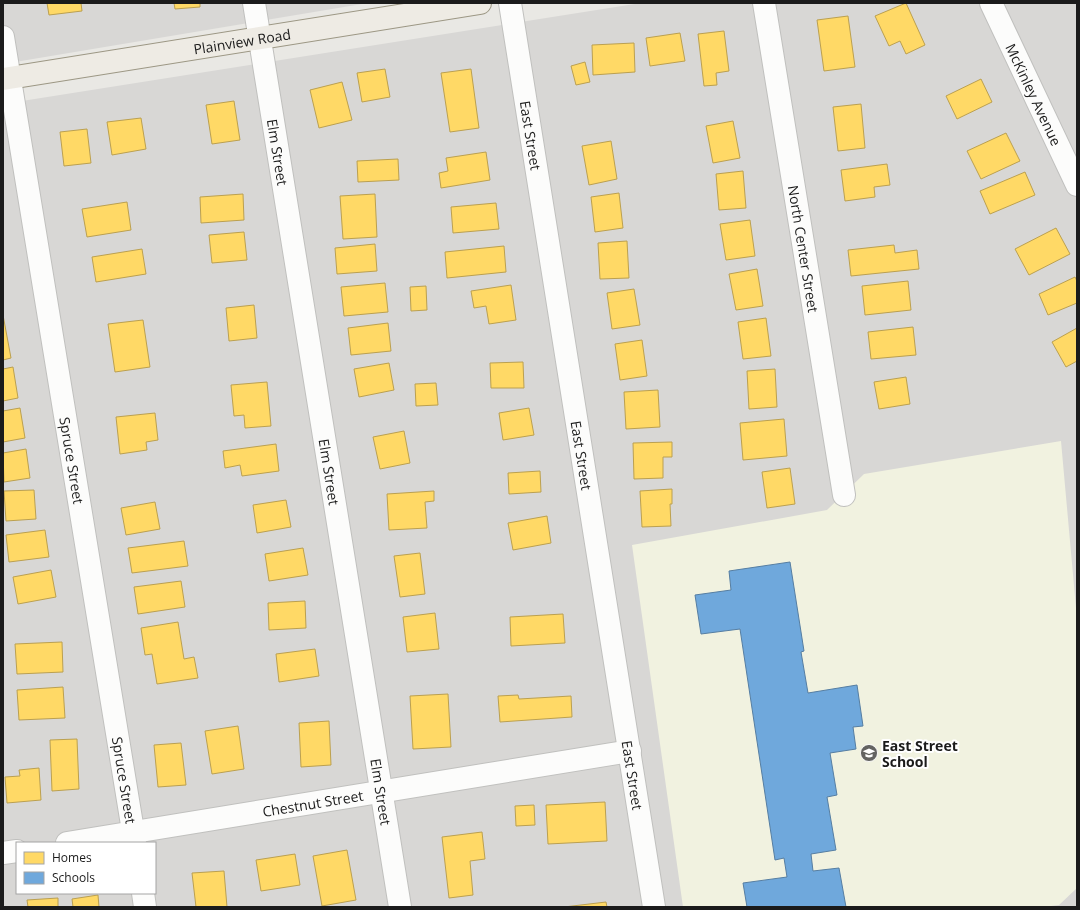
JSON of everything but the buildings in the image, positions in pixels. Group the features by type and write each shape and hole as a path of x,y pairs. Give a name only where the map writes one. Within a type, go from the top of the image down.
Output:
{"main road":[{"name":"Plainview Road","path":"7,78 480,3"}],"street":[{"name":"Elm Street","path":"254,3 400,907"},
{"name":"East Street","path":"510,3 654,907"},
{"name":"North Center Street","path":"764,3 844,495"},
{"name":"McKinley Avenue","path":"991,3 1077,185"},
{"name":"Spruce Street","path":"3,37 7,78 134,838"},
{"name":"Chestnut Street","path":"80,842 134,838 382,792 630,751"},
{"path":"3,853 16,851"},
{"path":"143,894 145,907"}],"shaded area":[{"path":"3,3 368,3 3,64"},
{"path":"641,3 1077,3 1077,907 3,907 3,104"},
{"name":"East Street School","path":"1061,441 1077,619 1077,888 1059,905 1043,907 683,907 632,545 827,510 864,474"}],"place":[{"name":"East Street School","path":"869,753"}]}
